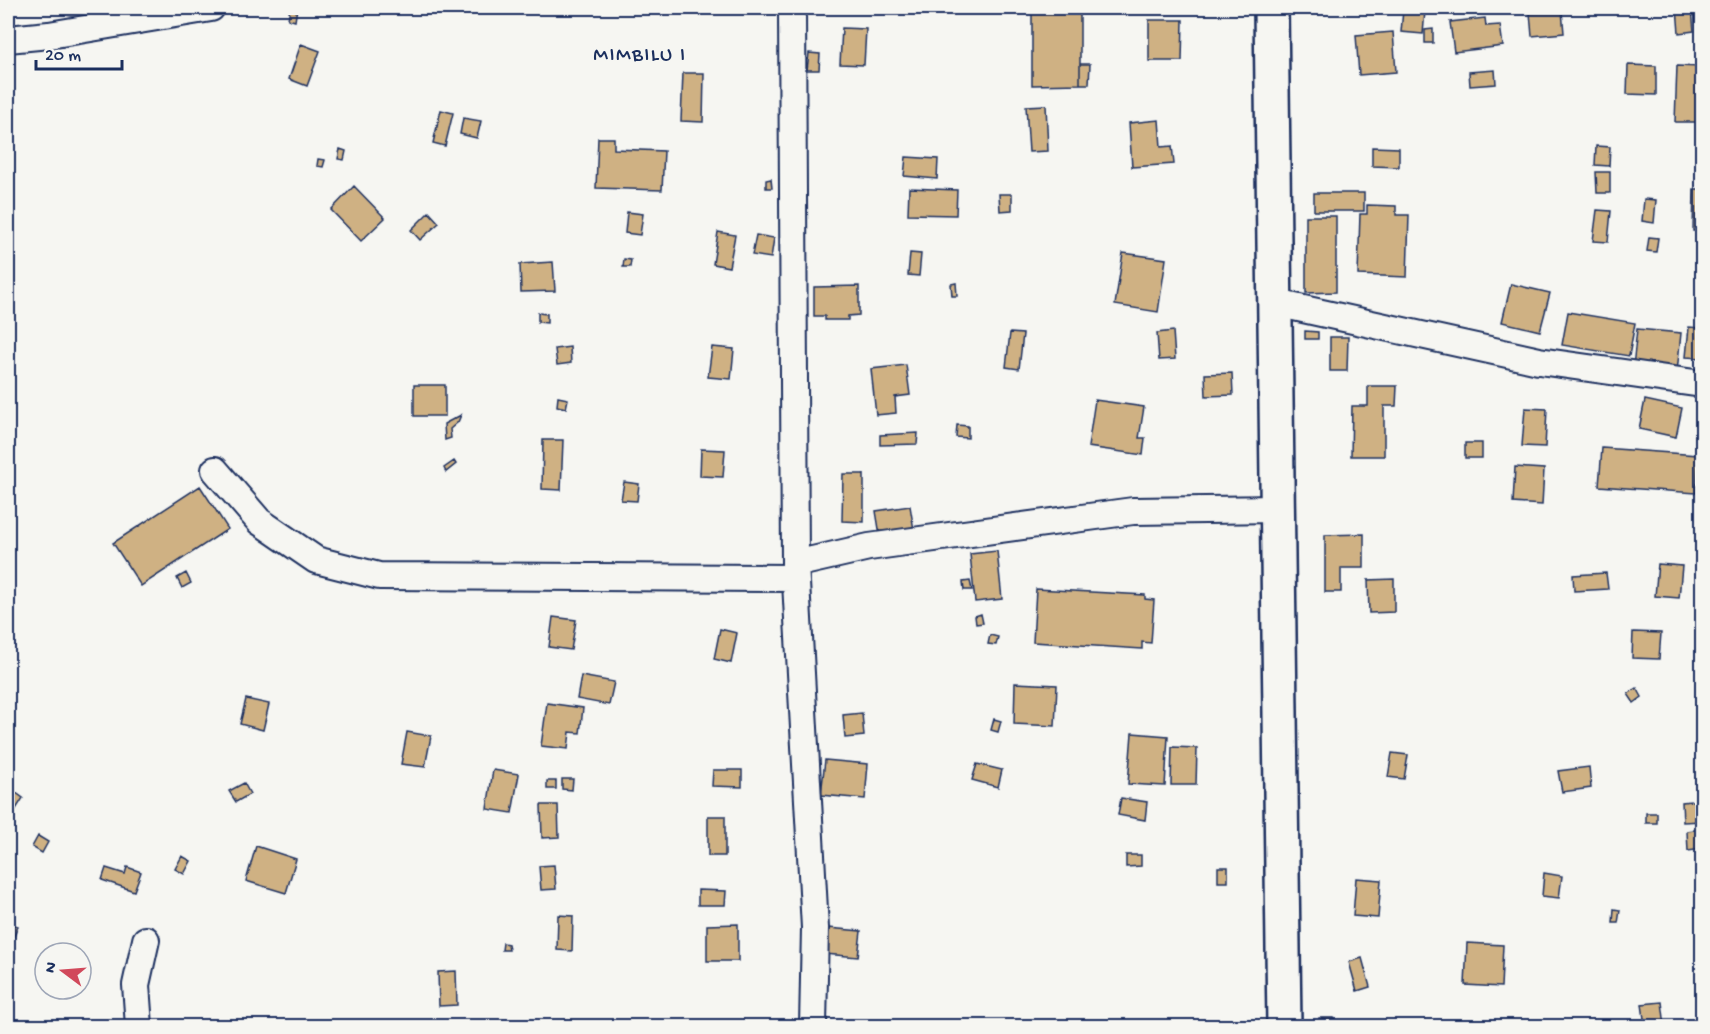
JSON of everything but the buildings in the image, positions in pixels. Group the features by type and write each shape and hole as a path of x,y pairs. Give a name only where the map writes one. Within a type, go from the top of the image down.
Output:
{"main road":[{"path":"1271,8 1284,1026"}],"street":[{"path":"8,39 50,35 211,8"},
{"path":"792,8 795,571 815,928 813,1026"},
{"path":"1276,303 1539,361 1702,384"},
{"path":"215,470 259,521 316,560 379,576 795,571 870,547 1133,511 1278,508"},
{"path":"139,1026 136,985 146,940"}],"district":[{"name":"MIMBILU I","path":"640,56"}]}
